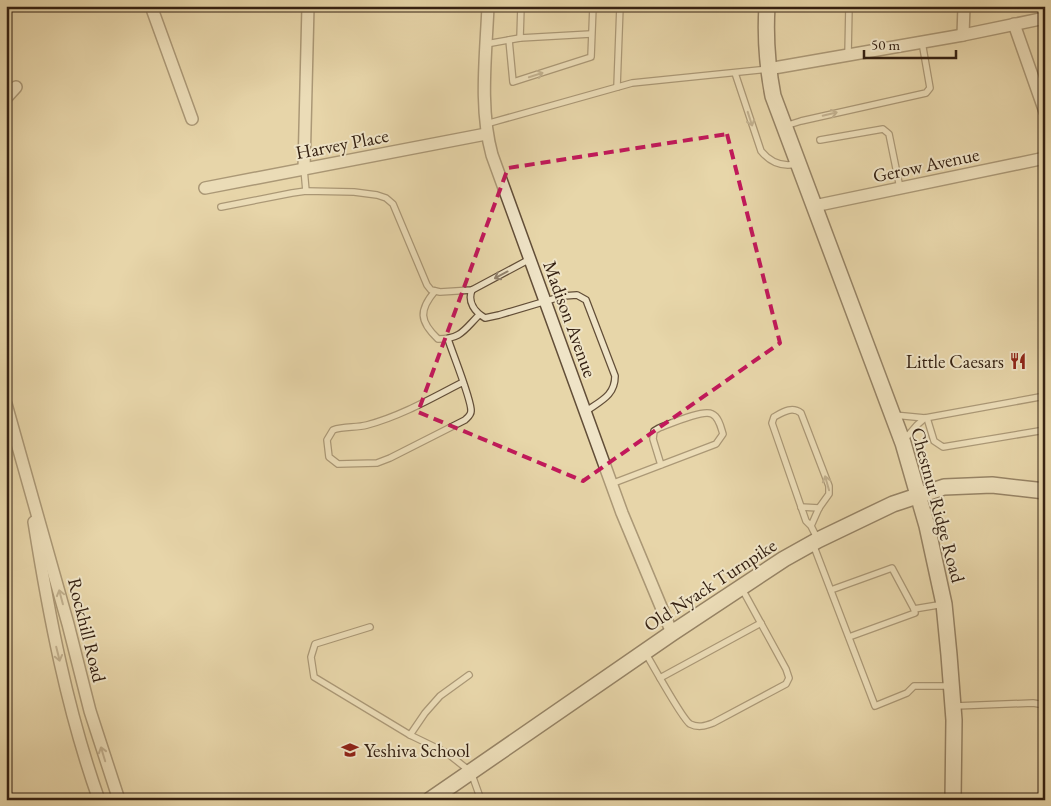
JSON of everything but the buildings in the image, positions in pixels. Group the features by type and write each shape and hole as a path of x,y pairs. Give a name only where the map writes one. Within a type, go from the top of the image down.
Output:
{"main road":[{"name":"Chestnut Ridge Road","path":"767,6 765,41 773,96 902,441 928,526 944,604 954,706 953,800"},
{"name":"Old Nyack Turnpike","path":"430,800 672,633 784,559 815,542 893,504 944,487 977,484 1045,491"}],"street":[{"path":"151,6 192,118"},
{"path":"304,170 308,6"},
{"name":"Madison Avenue","path":"488,6 486,129 492,155 612,484 672,633"},
{"path":"963,35 964,6"},
{"path":"768,69 963,35 1045,18"},
{"path":"1014,24 1045,112"},
{"path":"6,98 16,87"},
{"name":"Harvey Place","path":"205,188 304,170 486,129"},
{"name":"Gerow Avenue","path":"814,206 1045,158"},
{"name":"Rockhill Road","path":"6,404 26,468 90,711 119,800"},
{"name":"Rockhill Road","path":"26,468 52,628 73,716 99,800"}],"lane":[{"path":"520,38 521,6"},
{"path":"509,40 513,82 591,57 593,6"},
{"path":"617,87 620,6"},
{"path":"848,55 849,6"},
{"path":"486,44 520,38 591,34"},
{"path":"783,126 926,93 930,88 922,42"},
{"path":"486,129 617,87 654,80 768,69"},
{"path":"735,73 761,151 767,159 780,164 790,165 797,163"},
{"path":"820,140 883,129 889,134 900,188"},
{"path":"304,170 306,191"},
{"path":"221,207 306,191 354,192 386,198 393,204 427,285 435,291 454,292 472,290 530,259"},
{"path":"472,290 470,295 474,310 482,316"},
{"path":"435,291 426,302 423,313 426,327 438,339 448,339 465,330 482,316 499,315 563,296 577,295 586,300 615,376 615,386 608,396 585,412"},
{"path":"448,339 463,382 471,407 471,414 465,420 377,463 338,464 329,457 327,440 333,430 366,425 385,419 415,407 463,382"},
{"path":"892,415 926,418 1045,396"},
{"path":"811,526 819,508 829,494 829,486 801,413 796,410 786,410 774,417 772,423 806,521 811,526 831,590 875,706 907,693 914,686 952,686"},
{"path":"612,484 716,444 723,434 717,418 712,413 703,413 654,431 653,439 661,465"},
{"path":"926,418 932,437 942,447 1045,430"},
{"path":"902,441 916,425 926,418"},
{"path":"801,507 819,508"},
{"path":"831,590 892,568 914,609 915,613 849,637"},
{"path":"645,652 686,721 698,726 706,726 713,723 786,684 789,674 741,587"},
{"path":"914,609 944,604"},
{"path":"660,678 761,623"},
{"path":"370,627 315,644 311,657 314,677 410,735 447,753 471,772 481,800"},
{"path":"410,735 440,696 469,674"},
{"path":"954,706 1033,703 1045,705"}],"highlighted area":[{"path":"727,134 780,343 583,481 418,412 508,168"}],"place":[{"name":"Little Caesars","path":"1018,361"},
{"name":"Yeshiva School","path":"350,750"}]}
